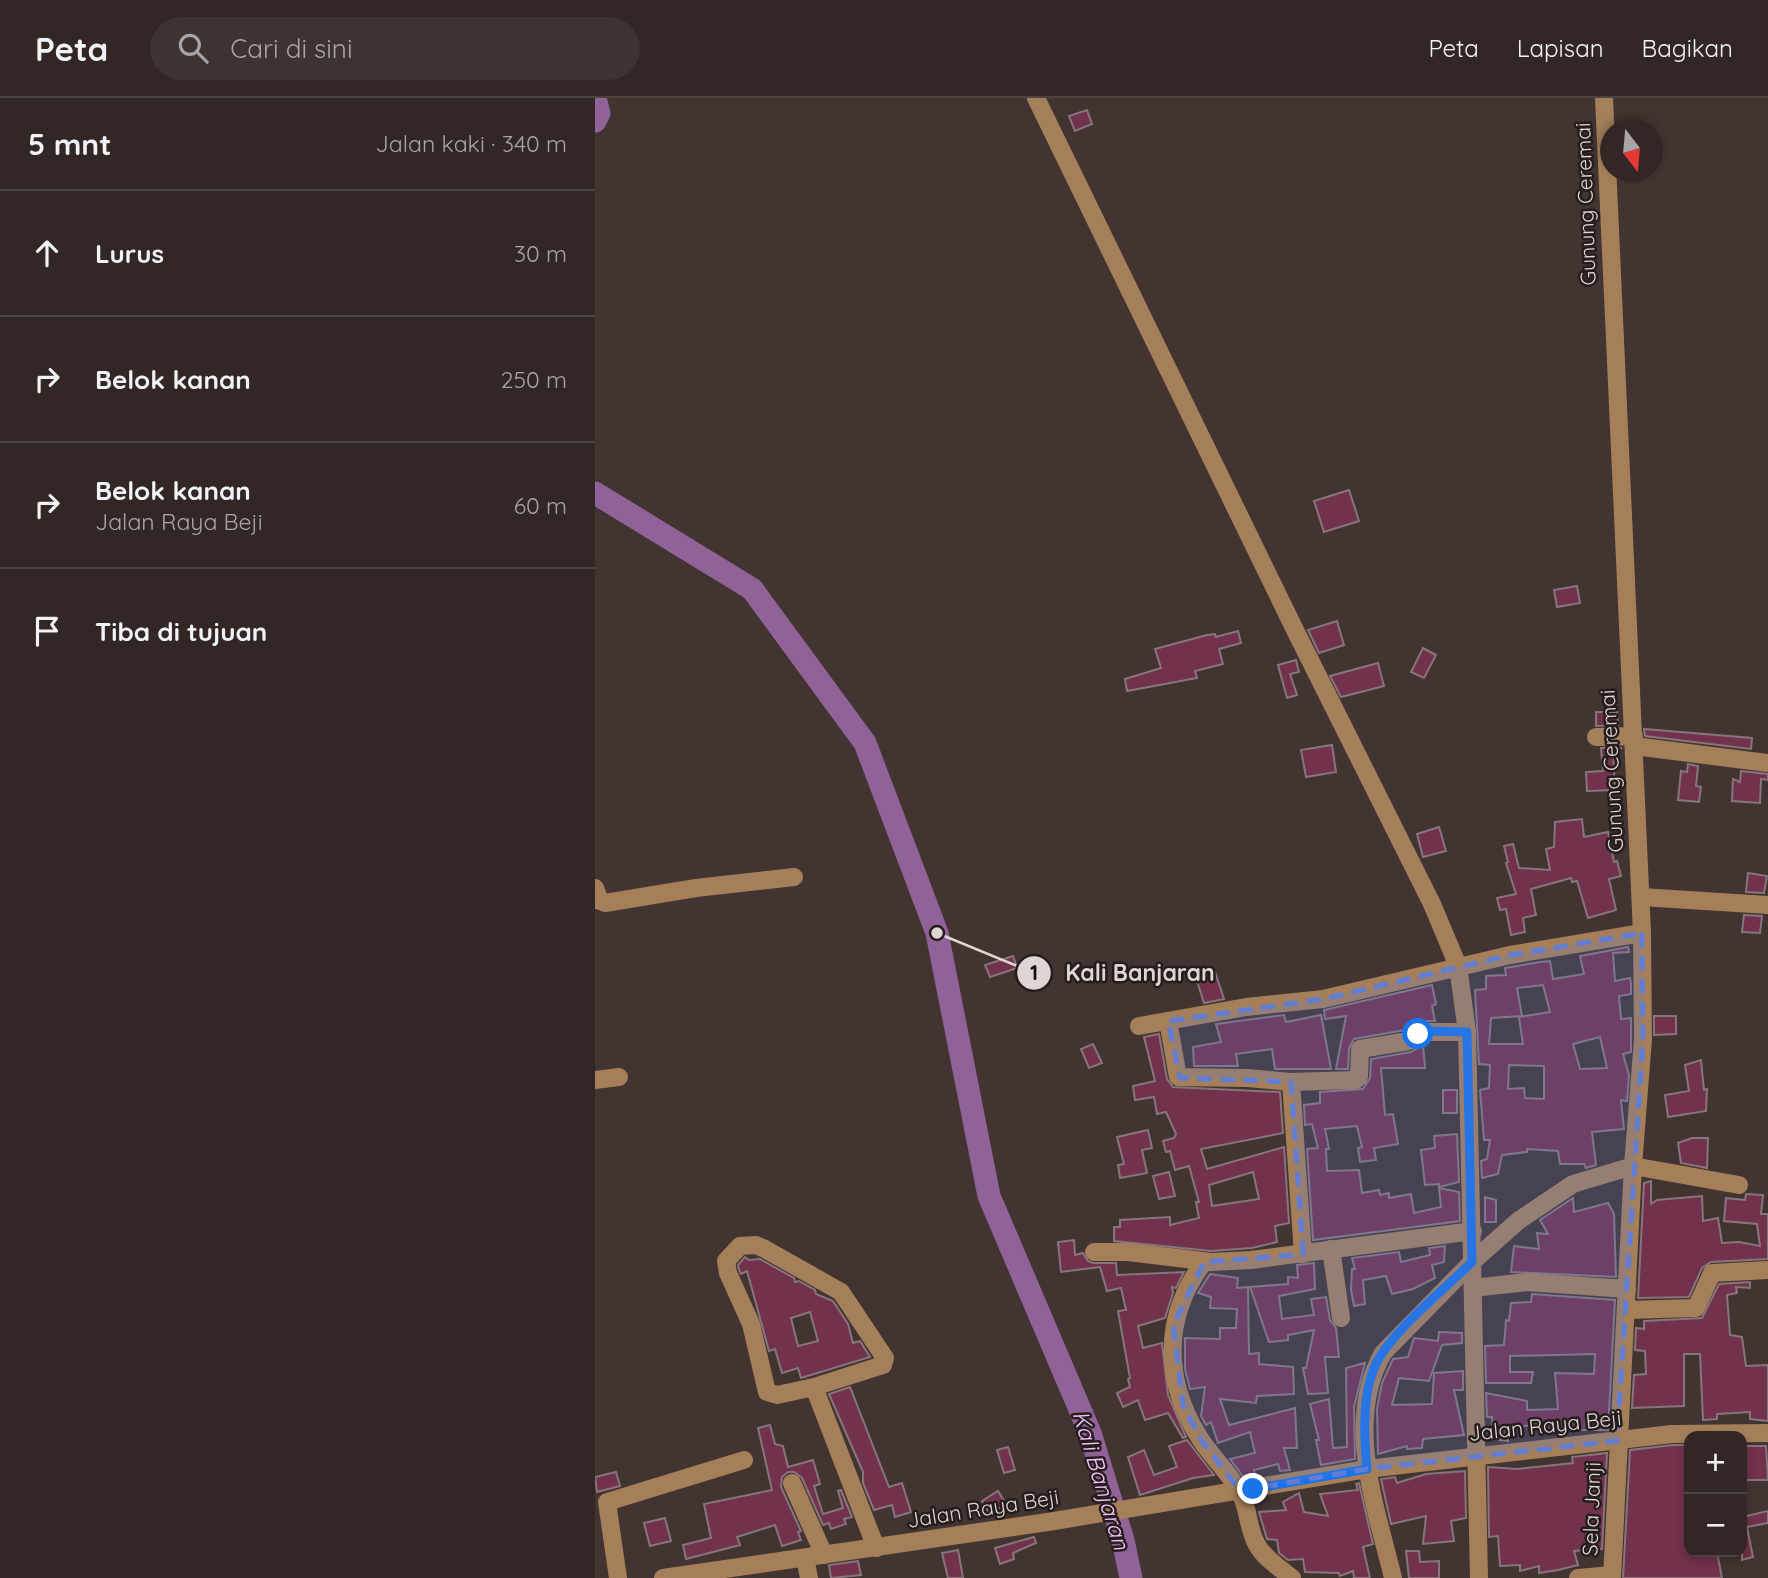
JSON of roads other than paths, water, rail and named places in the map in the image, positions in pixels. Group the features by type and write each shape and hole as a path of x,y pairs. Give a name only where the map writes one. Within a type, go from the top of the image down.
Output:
{"street":[{"path":"1036,98 1294,628 1432,904 1458,967 1467,1032 1479,1578"},
{"name":"Gunung Ceremai","path":"1604,98 1642,933 1643,1039 1618,1441"},
{"path":"1596,737 1768,763"},
{"path":"595,889 600,901 605,903 696,888 794,877"},
{"path":"1641,897 1768,905"},
{"path":"1139,1026 1246,1007 1323,999 1510,955 1642,933"},
{"path":"1168,1021 1178,1077 1291,1082 1356,1080 1359,1077 1360,1048 1409,1041 1423,1032 1467,1032"},
{"path":"595,1080 619,1077"},
{"path":"1291,1082 1303,1254"},
{"path":"1393,1578 1367,1469 1367,1403 1374,1369 1395,1339 1473,1272 1548,1198 1573,1184 1633,1166 1739,1185"},
{"path":"1094,1252 1128,1252 1204,1262 1303,1254 1473,1231"},
{"path":"756,1245 836,1288 885,1358 883,1365 814,1387 780,1395 767,1392 751,1324 728,1273 726,1261 740,1246 756,1245"},
{"path":"1331,1249 1341,1318"},
{"path":"1204,1262 1190,1280 1173,1325 1176,1376 1191,1424 1240,1491 1255,1543 1292,1578"},
{"path":"1626,1310 1697,1308 1711,1273 1768,1270"},
{"path":"1473,1272 1527,1282 1627,1290"},
{"path":"814,1387 876,1548"},
{"name":"Jalan Raya Beji","path":"663,1578 1048,1522 1367,1469 1672,1434 1768,1433"},
{"name":"Sela Janji","path":"1612,1576 1618,1441"},
{"path":"618,1578 607,1502 611,1498 744,1460"},
{"path":"792,1483 824,1555"},
{"path":"805,1558 810,1578"},
{"path":"1578,1578 1612,1576"}],"waterway":[{"name":"Kali Banjaran","path":"595,98 599,113 595,121"},
{"name":"Kali Banjaran","path":"595,493 752,589 865,743 937,933 989,1196 1090,1433 1123,1540 1131,1578"}],"place":[{"name":"Kali Banjaran","path":"937,933"}]}
